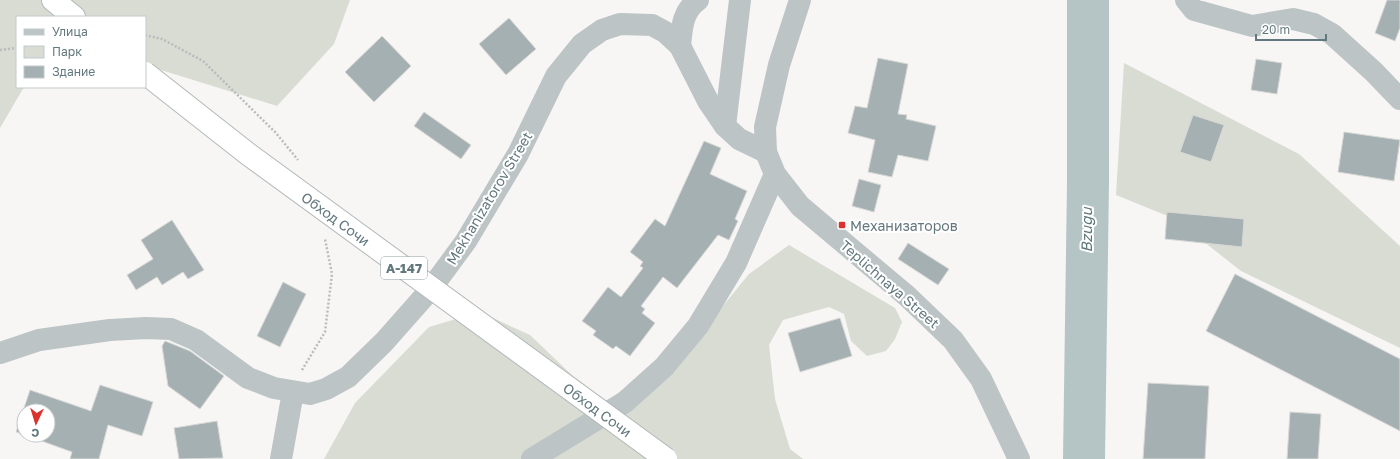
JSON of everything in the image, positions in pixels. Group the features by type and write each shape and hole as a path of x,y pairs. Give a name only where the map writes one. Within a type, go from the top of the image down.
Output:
{"highway":[{"path":"53,0 73,16"},
{"name":"Обход Сочи","path":"146,74 248,154 666,459"}],"street":[{"path":"680,46 683,18 692,5 698,0"},
{"path":"724,126 740,0"},
{"name":"Teplichnaya Street","path":"800,0 779,65 765,127 766,152 775,174 800,206 908,296 953,340 981,379 1019,459"},
{"path":"1186,0 1194,10 1252,26 1293,19 1314,24 1332,34 1374,72 1400,100"},
{"name":"Mekhanizatorov Street","path":"0,353 39,340 110,330 146,328 170,329 196,340 248,378 274,388 310,394 321,391 348,377 384,342 430,290 466,241 514,160 556,76 582,44 602,30 620,24 636,23 652,25 665,32 680,46 708,101 724,126 739,139 766,152"},
{"path":"532,459 625,402 664,367 698,326 736,263 775,174"},
{"path":"281,459 293,392"}],"path":[{"path":"0,50 16,48"}],"green space":[{"path":"0,0 350,0 334,44 277,106 146,65 146,16 16,16 16,88 23,88 0,128"},
{"path":"1124,63 1299,154 1400,246 1400,348 1241,271 1175,219 1116,195"},
{"path":"789,245 895,308 902,322 895,339 886,351 867,356 851,341 844,314 829,307 783,320 769,345 775,399 790,449 803,459 324,459 355,403 429,327 480,312 530,335 573,376 607,401 696,339 749,274"}],"building":[{"path":"1387,0 1400,0 1400,28 1395,41 1375,33"},
{"path":"509,18 536,49 506,75 479,44"},
{"path":"382,36 411,66 374,102 345,72"},
{"path":"878,58 908,64 898,114 907,115 906,119 936,126 928,161 898,155 892,177 868,172 875,140 848,133 855,106 867,108"},
{"path":"1256,59 1282,63 1277,94 1251,90"},
{"path":"424,112 471,145 461,159 414,126"},
{"path":"1193,115 1224,125 1211,162 1180,152"},
{"path":"1344,132 1400,140 1394,181 1338,172"},
{"path":"704,141 721,148 710,174 747,191 735,219 738,221 729,240 718,235 677,288 663,277 641,306 645,309 642,313 655,323 630,356 616,346 613,349 593,335 596,331 582,321 608,287 621,297 643,268 640,266 643,262 630,252 655,219 665,226"},
{"path":"859,179 881,185 874,212 852,206"},
{"path":"1167,212 1244,219 1242,247 1165,239"},
{"path":"172,220 204,270 188,279 183,272 162,285 157,277 136,290 127,275 153,259 141,240"},
{"path":"908,243 949,269 938,285 898,259"},
{"path":"1235,274 1400,359 1400,431 1206,331"},
{"path":"283,282 306,294 280,347 257,336"},
{"path":"840,318 852,356 800,372 788,333"},
{"path":"165,341 190,351 224,376 200,409 168,386 162,346"},
{"path":"1148,383 1209,386 1205,459 1143,459"},
{"path":"100,385 153,402 142,436 108,425 99,459 70,459 72,452 47,443 56,443 56,403 26,403 30,390 91,411"},
{"path":"1290,412 1321,414 1318,459 1287,459"},
{"path":"217,421 223,458 179,459 174,428"}],"waterway":[{"name":"Bzugu","path":"1084,459 1088,183 1088,0"}],"place":[{"name":"Механизаторов","path":"842,225"}]}
